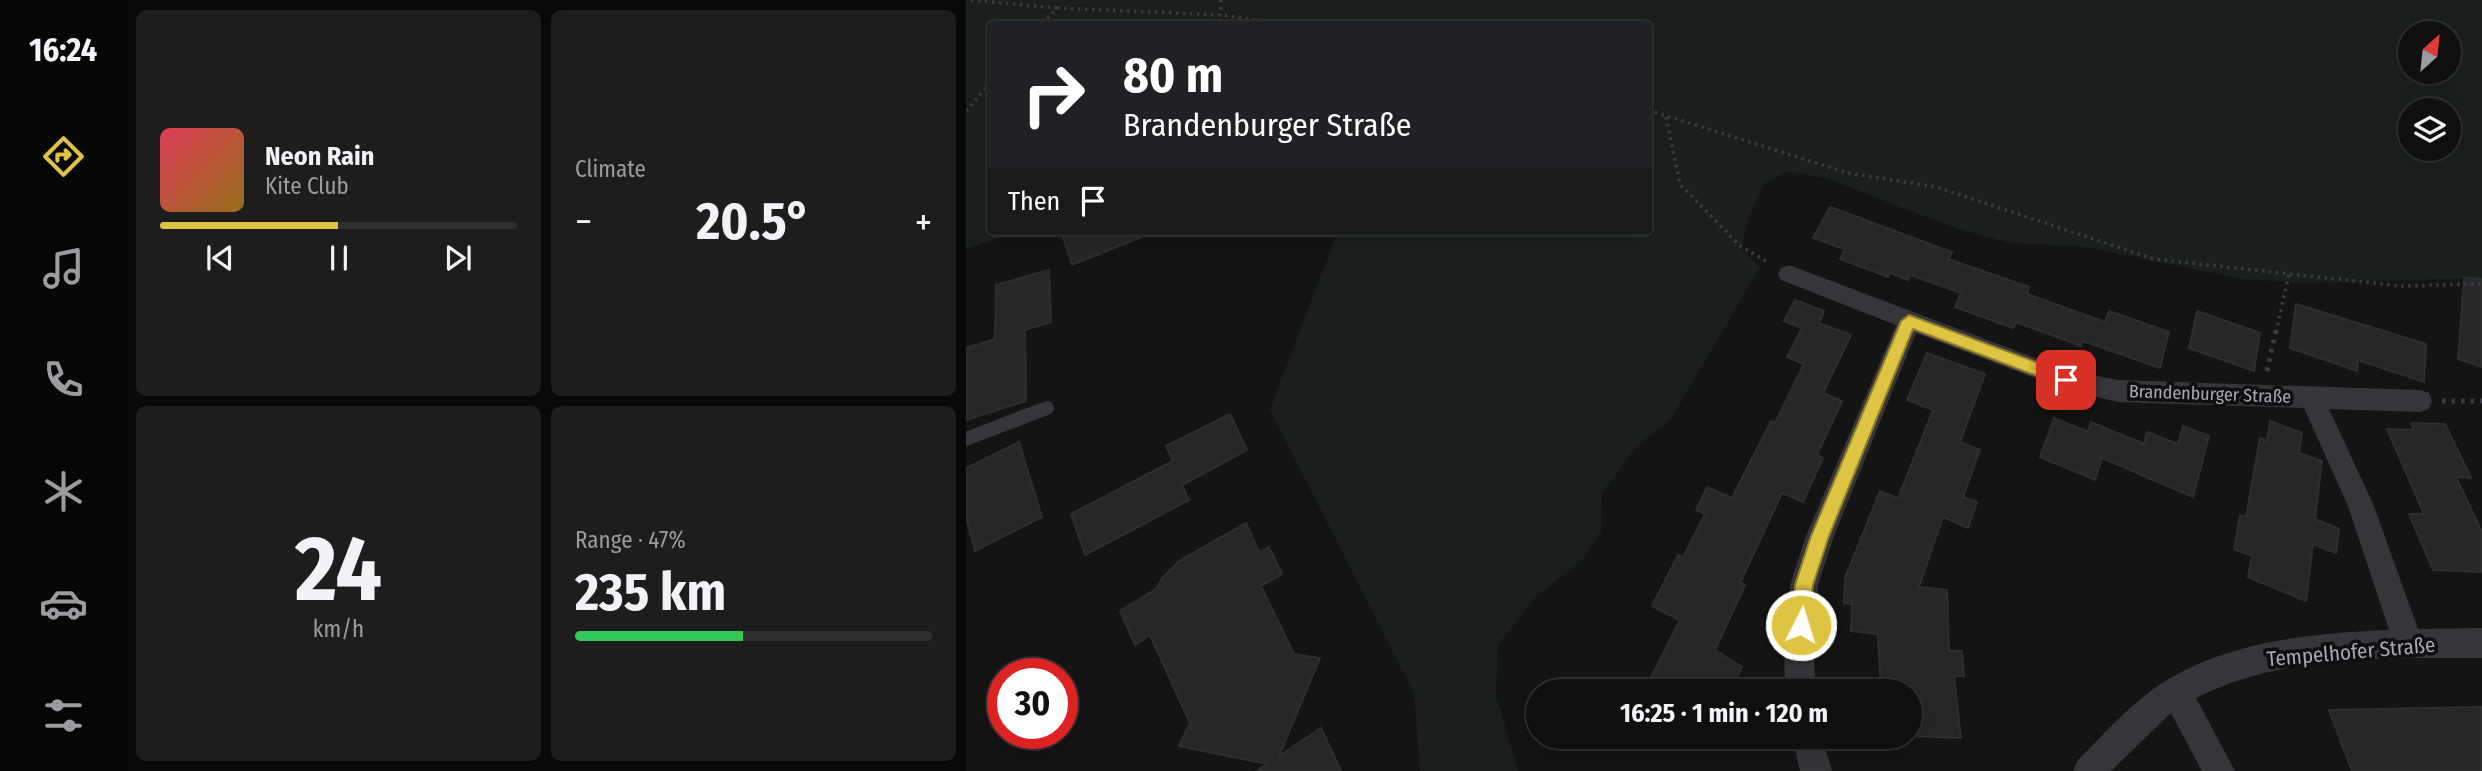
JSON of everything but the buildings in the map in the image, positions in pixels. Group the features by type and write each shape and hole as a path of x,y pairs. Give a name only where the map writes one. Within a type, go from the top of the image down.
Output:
{"street":[{"name":"Brandenburger Straße","path":"1789,274 2066,380 2118,391 2420,401"},
{"path":"1800,679 1799,645 1804,585 1820,536 1909,321"},
{"name":"Brandenburger Straße","path":"2312,398 2361,506 2408,643"},
{"name":"Tempelhofer Straße","path":"2089,771 2140,718 2176,692 2220,671 2278,655 2408,643 2482,643"},
{"path":"2176,692 2219,771"},
{"path":"1810,749 1816,771"}],"lane":[{"path":"966,439 1047,408"}],"path":[{"path":"971,0 1057,8 1221,15 1264,21"},
{"path":"1221,0 1221,15"},
{"path":"1045,21 1057,8"},
{"path":"966,111 987,86"},
{"path":"1652,112 1849,173 1936,187 2154,259 2400,286 2482,284"},
{"path":"1666,117 1680,184 1739,245 1789,274"},
{"path":"2268,397 2266,373 2289,274"},
{"path":"2420,401 2482,401"}],"shaded area":[{"path":"966,0 2482,0 2482,278 2305,283 2243,279 2081,246 2011,243 1955,228 1828,179 1788,171 1764,184 1750,214 1741,249 1760,267 1671,419 1637,446 1602,493 1601,531 1584,558 1535,598 1498,645 1496,695 1518,771 1420,771 1414,693 1270,410 1336,235 1652,235 1652,21 987,21 987,235 1009,235 966,249"}],"route":[{"path":"1801,625 1804,585 1820,536 1909,321 2066,380"}]}
